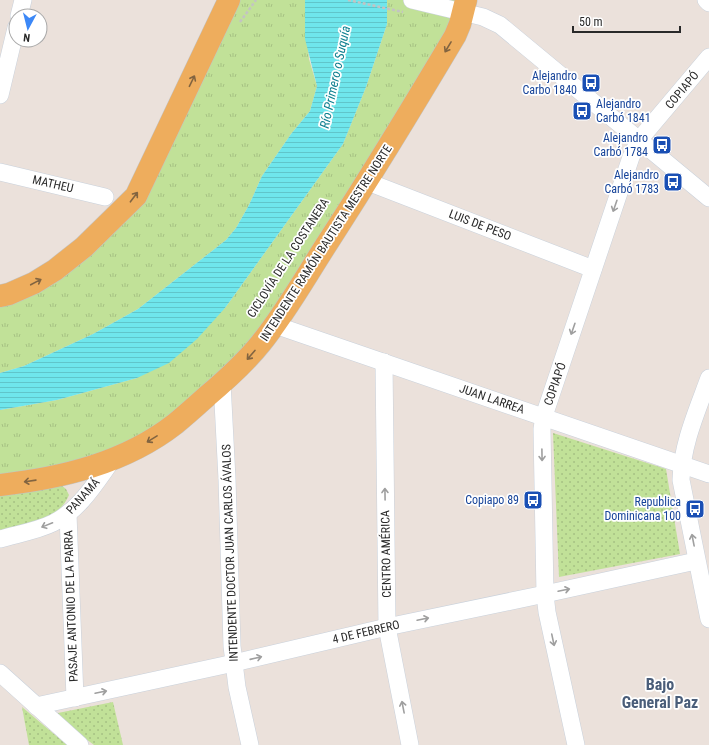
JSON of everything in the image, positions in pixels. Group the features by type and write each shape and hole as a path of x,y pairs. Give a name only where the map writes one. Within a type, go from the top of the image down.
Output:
{"main road":[{"path":"0,296 34,284 55,270 84,247 131,201 142,183 229,0"},
{"path":"205,53 245,0"},
{"name":"INTENDENTE RAMÓN BAUTISTA MESTRE NORTE","path":"0,485 34,481 76,472 113,459 140,446 175,424 249,358 275,325 368,182 455,36 465,6"}],"street":[{"path":"706,0 709,3"},
{"path":"410,7 465,6 483,18 500,26 709,198"},
{"path":"0,95 11,48"},
{"name":"COPIAPÓ","path":"576,745 547,612 545,594 542,429 544,416 631,157 639,140 709,57"},
{"name":"MATHEU","path":"0,172 106,197"},
{"name":"LUIS DE PESO","path":"368,182 593,269"},
{"name":"JUAN LARREA","path":"275,325 544,416 709,474"},
{"name":"CENTRO AMÉRICA","path":"384,362 387,627 410,745"},
{"path":"709,378 687,438 681,464 681,480 696,561 709,619"},
{"name":"INTENDENTE DOCTOR JUAN CARLOS ÁVALOS","path":"222,383 227,479 232,646 250,745"},
{"name":"PANAMÁ","path":"0,539 37,529 68,514 78,504 113,459"},
{"name":"PASAJE ANTONIO DE LA PARRA","path":"68,514 75,698"},
{"name":"4 DE FEBRERO","path":"36,706 234,663 387,627 696,561"},
{"path":"0,673 80,745"}],"path":[{"path":"348,0 410,7"}],"green space":[{"path":"229,0 305,0 309,59 317,86 310,111 291,134 262,176 249,205 236,228 226,240 138,309 93,334 24,366 0,373 0,296 124,209"},
{"path":"387,0 466,0 275,325 139,446 0,485 0,410 57,400 137,378 225,308 343,144 366,87 387,24"},
{"path":"553,433 666,469 680,554 559,577"},
{"path":"61,485 66,489 69,495 64,504 57,511 39,521 0,533 0,492"},
{"path":"113,702 123,745 94,745 53,714"},
{"path":"22,707 67,745 29,745"}],"water":[{"name":"Río Primero o Suquía","path":"305,0 387,0 387,24 366,87 343,144 225,308 197,339 169,363 137,378 57,400 0,410 0,373 24,366 93,334 138,309 226,240 236,228 249,205 262,176 291,134 310,111 317,86 305,39"}],"place":[{"name":"Alejandro Carbo 1840","path":"591,83"},
{"name":"Alejandro Carbó 1841","path":"582,111"},
{"name":"Alejandro Carbó 1784","path":"662,145"},
{"name":"Alejandro Carbó 1783","path":"673,182"},
{"name":"Copiapo 89","path":"533,500"},
{"name":"Republica Dominicana 100","path":"695,509"}],"district":[{"name":"Bajo General Paz","path":"660,693"}]}
